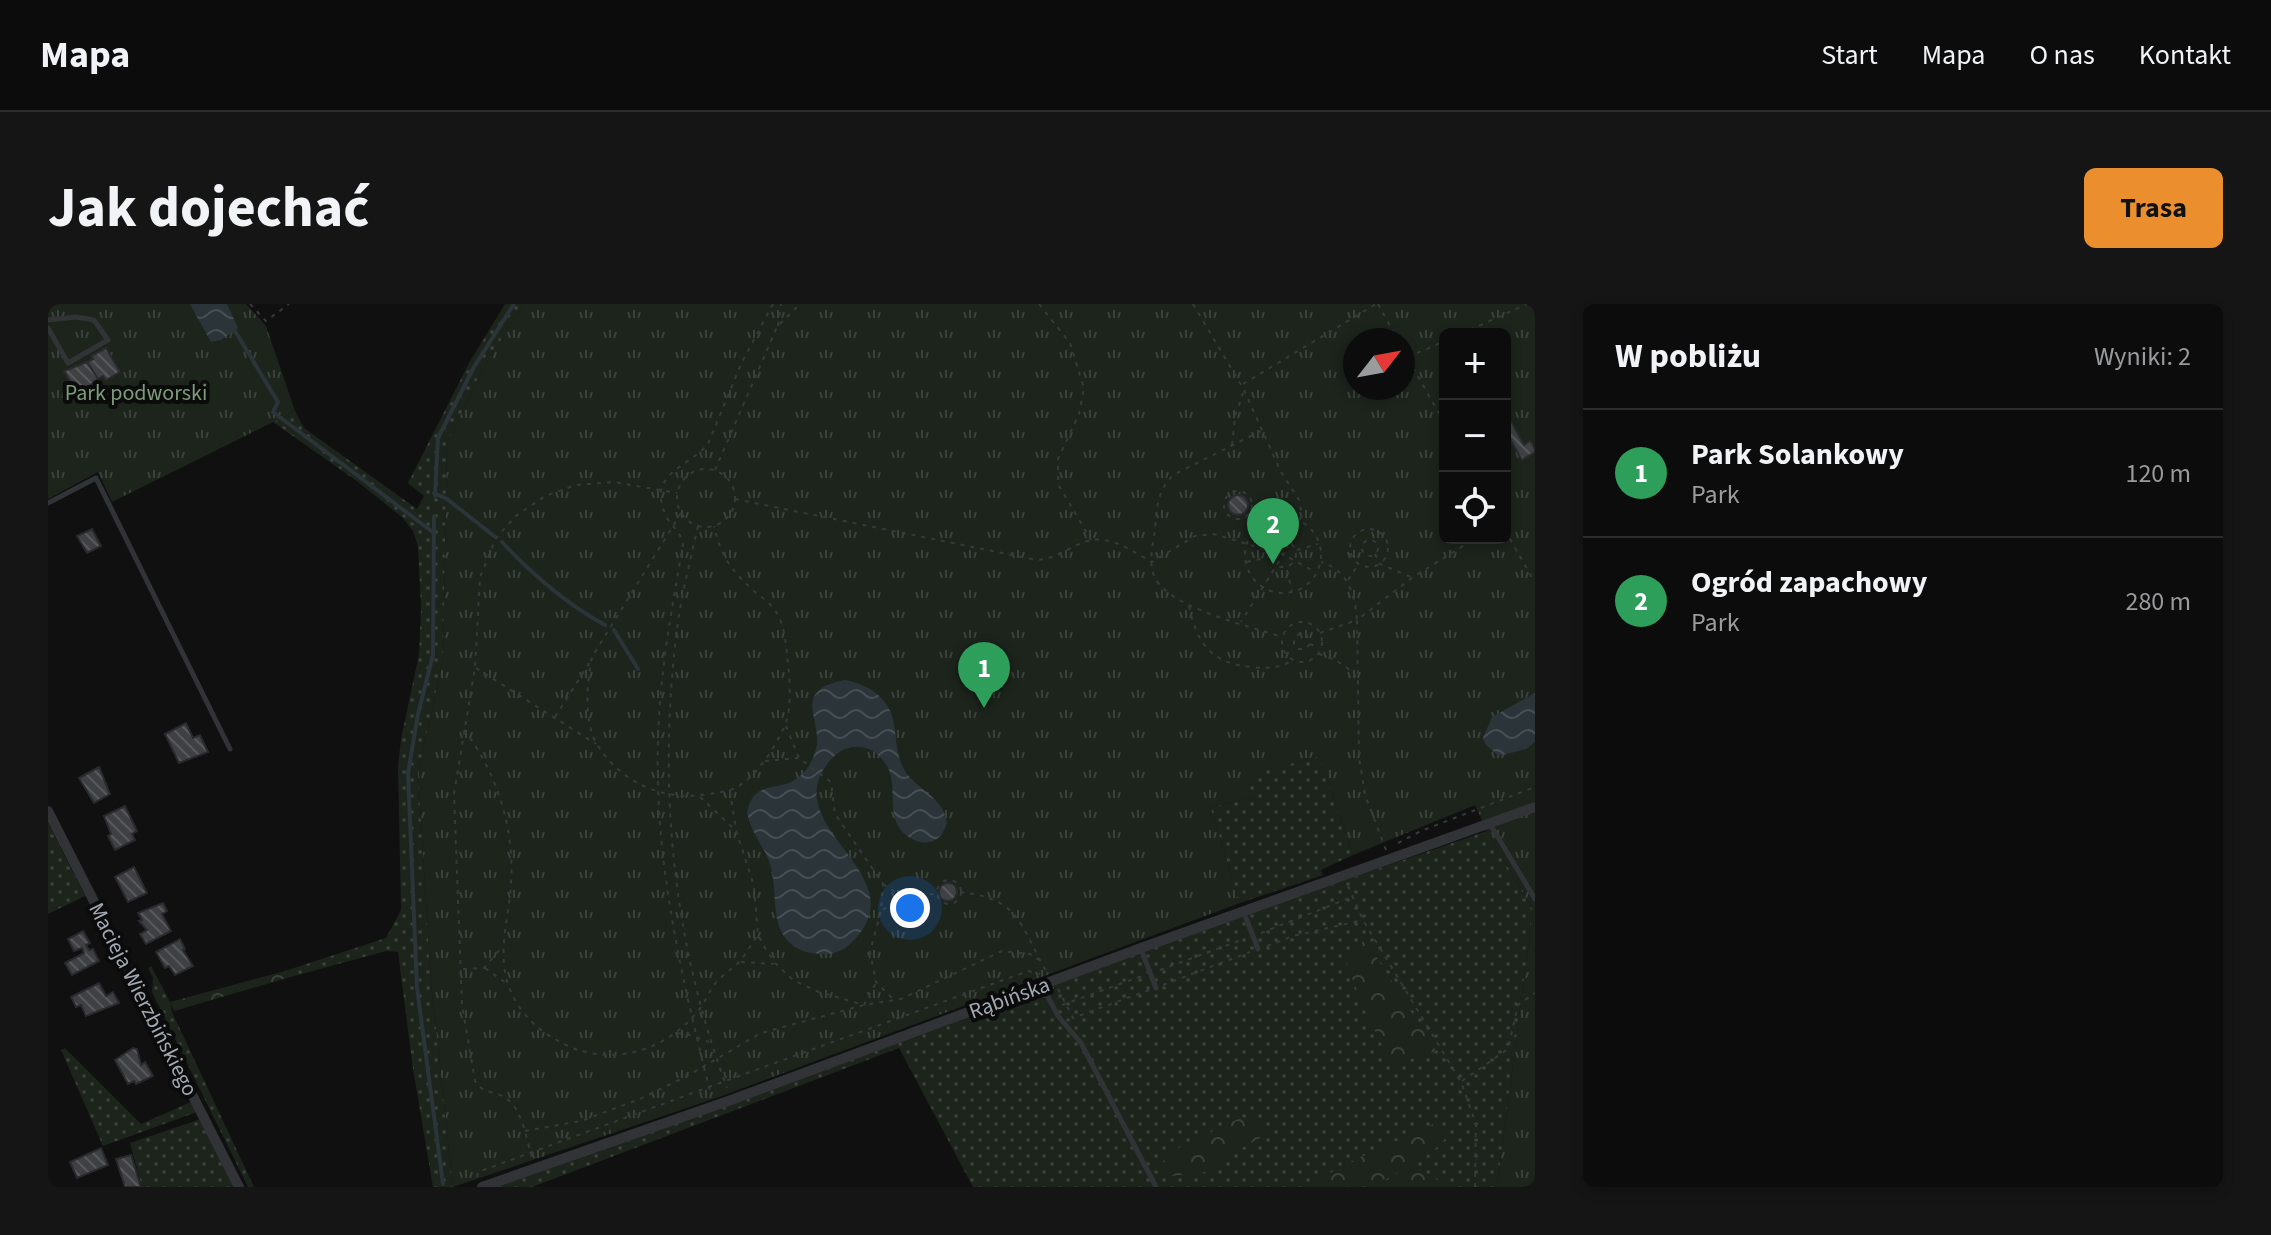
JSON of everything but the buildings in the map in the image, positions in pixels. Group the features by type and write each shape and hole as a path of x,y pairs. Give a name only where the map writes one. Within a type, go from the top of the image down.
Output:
{"street":[{"name":"Rąbińska","path":"482,1187 731,1100 1047,982 1535,807"},
{"name":"Macieja Wierzbińskiego","path":"48,811 239,1187"}],"lane":[{"path":"48,320 76,317 94,320 108,340 68,363 48,328"},
{"path":"48,503 96,478 230,749"},
{"path":"1490,823 1535,899"},
{"path":"1243,911 1258,949"},
{"path":"1141,948 1156,988"},
{"path":"1047,982 1058,1016 1081,1043 1156,1187"}],"path":[{"path":"250,304 266,321 289,304"},
{"path":"714,1106 673,937 664,868 659,793 659,721 669,618 683,544 664,507 663,490 676,467 701,452 708,444 741,364 773,304"},
{"path":"715,470 777,327 781,304"},
{"path":"777,327 800,304"},
{"path":"1039,304 1070,343 1084,388 1079,414 1058,459 1058,484 1091,540"},
{"path":"1193,304 1244,390 1281,472 1299,500 1302,515 1283,555 1241,622"},
{"path":"1241,385 1377,304 1391,328"},
{"path":"1474,328 1527,304"},
{"path":"1415,354 1439,344"},
{"path":"1415,371 1439,413"},
{"path":"1232,446 1235,417 1244,390"},
{"path":"1262,431 1175,474 1163,484 1157,505 1153,573 1159,587 1189,606 1282,637"},
{"path":"703,469 715,470 726,477 733,487 735,499 732,511 724,520 714,526 698,526 681,513 677,493 682,481 691,473 703,469"},
{"path":"536,1170 516,1108 509,1100 484,1091 475,1081 462,1005 454,794 475,667 480,577 496,538 516,516 545,496 576,485 614,482 677,493"},
{"path":"1239,491 1249,495 1253,506 1247,516 1236,519 1226,513 1228,495 1239,491"},
{"path":"735,499 1037,560 1053,558 1091,540 1117,543 1152,562"},
{"path":"555,718 681,513"},
{"path":"1247,516 1272,548 1316,573"},
{"path":"1290,518 1311,530 1319,543 1320,562 1310,581 1292,592 1277,593 1255,581 1245,562 1247,543 1256,528 1272,519 1290,518"},
{"path":"698,526 679,618 673,667 668,793 673,868 681,921 700,1009 731,1100"},
{"path":"475,667 597,744 627,776 647,789 674,796 699,797 740,786 764,761 785,725 789,701 783,628 775,610 730,568 718,544 714,526"},
{"path":"1367,528 1368,540"},
{"path":"1367,528 1381,532 1387,539 1387,555 1380,564 1370,567 1359,564 1351,554 1351,542 1357,533 1367,528"},
{"path":"1152,562 1195,536 1214,534 1272,548"},
{"path":"1377,544 1387,539"},
{"path":"1368,540 1377,544"},
{"path":"1368,540 1363,543 1362,551 1366,555 1375,554"},
{"path":"1281,541 1289,543 1296,551 1295,561 1287,567 1276,566 1270,557 1272,548 1281,541"},
{"path":"1511,541 1535,583"},
{"path":"1296,551 1319,543"},
{"path":"1377,544 1375,554 1380,564 1413,577"},
{"path":"1320,633 1357,620 1413,577 1466,544"},
{"path":"1245,562 1270,557"},
{"path":"1320,562 1331,565 1347,581 1355,598 1359,757 1365,795 1386,850"},
{"path":"1347,581 1359,564"},
{"path":"1287,567 1292,592"},
{"path":"1189,606 1192,621 1205,647 1228,665 1271,670 1294,660"},
{"path":"1302,621 1314,625 1320,633 1321,649 1304,662 1294,660 1285,653 1282,637 1289,626 1302,621"},
{"path":"1296,636 1307,635 1314,625"},
{"path":"1289,626 1296,636"},
{"path":"1307,635 1310,644 1321,649"},
{"path":"1296,636 1293,641 1298,649 1305,649 1310,644"},
{"path":"1318,654 1344,665 1358,680"},
{"path":"592,657 587,680 588,712 597,744"},
{"path":"785,725 799,758 831,782 839,822 883,884 900,895 937,894"},
{"path":"464,730 485,762 497,789 507,828 511,881 502,947 508,985 521,1009 538,1028 573,1049 584,1052 624,1055 650,1047 676,1033 692,1018 724,974 740,962 758,935"},
{"path":"764,761 799,758"},
{"path":"1398,844 1421,831 1535,787"},
{"path":"730,790 736,830 754,886 758,935 776,964 793,980 819,992 864,1005"},
{"path":"699,797 736,830"},
{"path":"1344,875 1363,920 1461,1082 1476,1124 1475,1187"},
{"path":"949,880 957,884 960,892 957,900 949,904 940,900 937,894 940,884 949,880"},
{"path":"883,884 881,911 870,952 876,982 893,999"},
{"path":"960,892 989,897 1010,910 1039,960 1047,982"},
{"path":"881,911 900,895"},
{"path":"1066,1004 1352,897"},
{"path":"474,1187 478,1172 1028,971 1039,973 1066,1004 1073,1018 1293,936 1363,920"},
{"path":"484,968 502,947"},
{"path":"524,1131 581,1121 611,1110 640,1099 761,1033 864,1005 901,999 1002,951 1030,954 1039,960"},
{"path":"740,962 776,964"},
{"path":"461,970 484,968 508,985"},
{"path":"864,1005 876,982"},
{"path":"1461,1082 1508,1049 1518,1005 1535,993"},
{"path":"676,1033 711,1042"}],"green space":[{"name":"Park podworski","path":"48,304 246,304 266,326 295,411 112,502 98,472 48,499"},
{"path":"505,304 523,304 479,376 447,444 443,659 418,774 431,982 453,1187 433,1187 398,952 386,951 287,978 285,971 386,938 401,910 398,766 419,654 421,609 418,546 413,531 403,518 273,422 295,411 304,428 417,509 424,496 408,483 469,363"},
{"path":"523,304 1535,304 1535,1187 1497,1187 1533,910 1475,805 1353,855 1320,756 1247,775 1252,798 1210,807 1240,903 722,1096 453,1187 431,982 418,774 443,659 447,444 479,376"},
{"path":"1320,756 1353,855 1321,870 1323,875 1240,903 1210,807 1252,798 1246,775"},
{"path":"48,823 85,896 48,914"},
{"path":"1487,831 1533,910 1497,1187 973,1187 899,1048 532,1187 490,1187 1193,933"},
{"path":"1365,939 1436,1051 1392,1065 1364,1009 1346,962"},
{"path":"151,966 254,1187 248,1187 152,992 153,978 148,968"},
{"path":"285,971 287,978 174,1011 170,1002"},
{"path":"65,1048 141,1124 191,1102 197,1112 103,1146 61,1050"},
{"path":"1240,1118 1258,1119 1265,1135 1206,1172 1164,1177 1155,1169 1176,1149"},
{"path":"201,1119 235,1187 142,1187 130,1143"},
{"path":"1436,1123 1450,1131 1445,1139 1426,1156 1401,1171 1367,1186 1310,1187 1339,1167"},
{"path":"1419,1168 1448,1187 1374,1187 1406,1170"}],"water":[{"path":"190,304 227,304 238,328 221,340 211,342"},
{"path":"845,680 875,692 889,708 905,771 936,800 947,823 940,836 933,841 921,842 910,838 896,822 891,775 882,759 863,747 845,749 834,756 817,787 819,809 830,830 860,871 869,893 869,915 855,939 845,948 828,954 813,953 794,946 781,931 770,864 749,822 748,809 751,800 761,790 789,783 807,768 817,743 813,700 817,692 827,685"},
{"path":"1535,693 1535,742 1526,749 1499,756 1486,745 1483,738 1492,717"}],"waterway":[{"path":"435,496 438,438 474,367 514,304"},
{"path":"235,331 278,402 273,412 434,533"},
{"path":"434,493 447,499 494,536"},
{"path":"434,516 433,655 418,714 408,773 417,988 443,1184"},
{"path":"502,542 550,588 605,625"},
{"path":"614,630 638,669"}],"place":[{"name":"Ogród zapachowy","path":"1273,564"},
{"name":"Park Solankowy","path":"984,708"}]}
